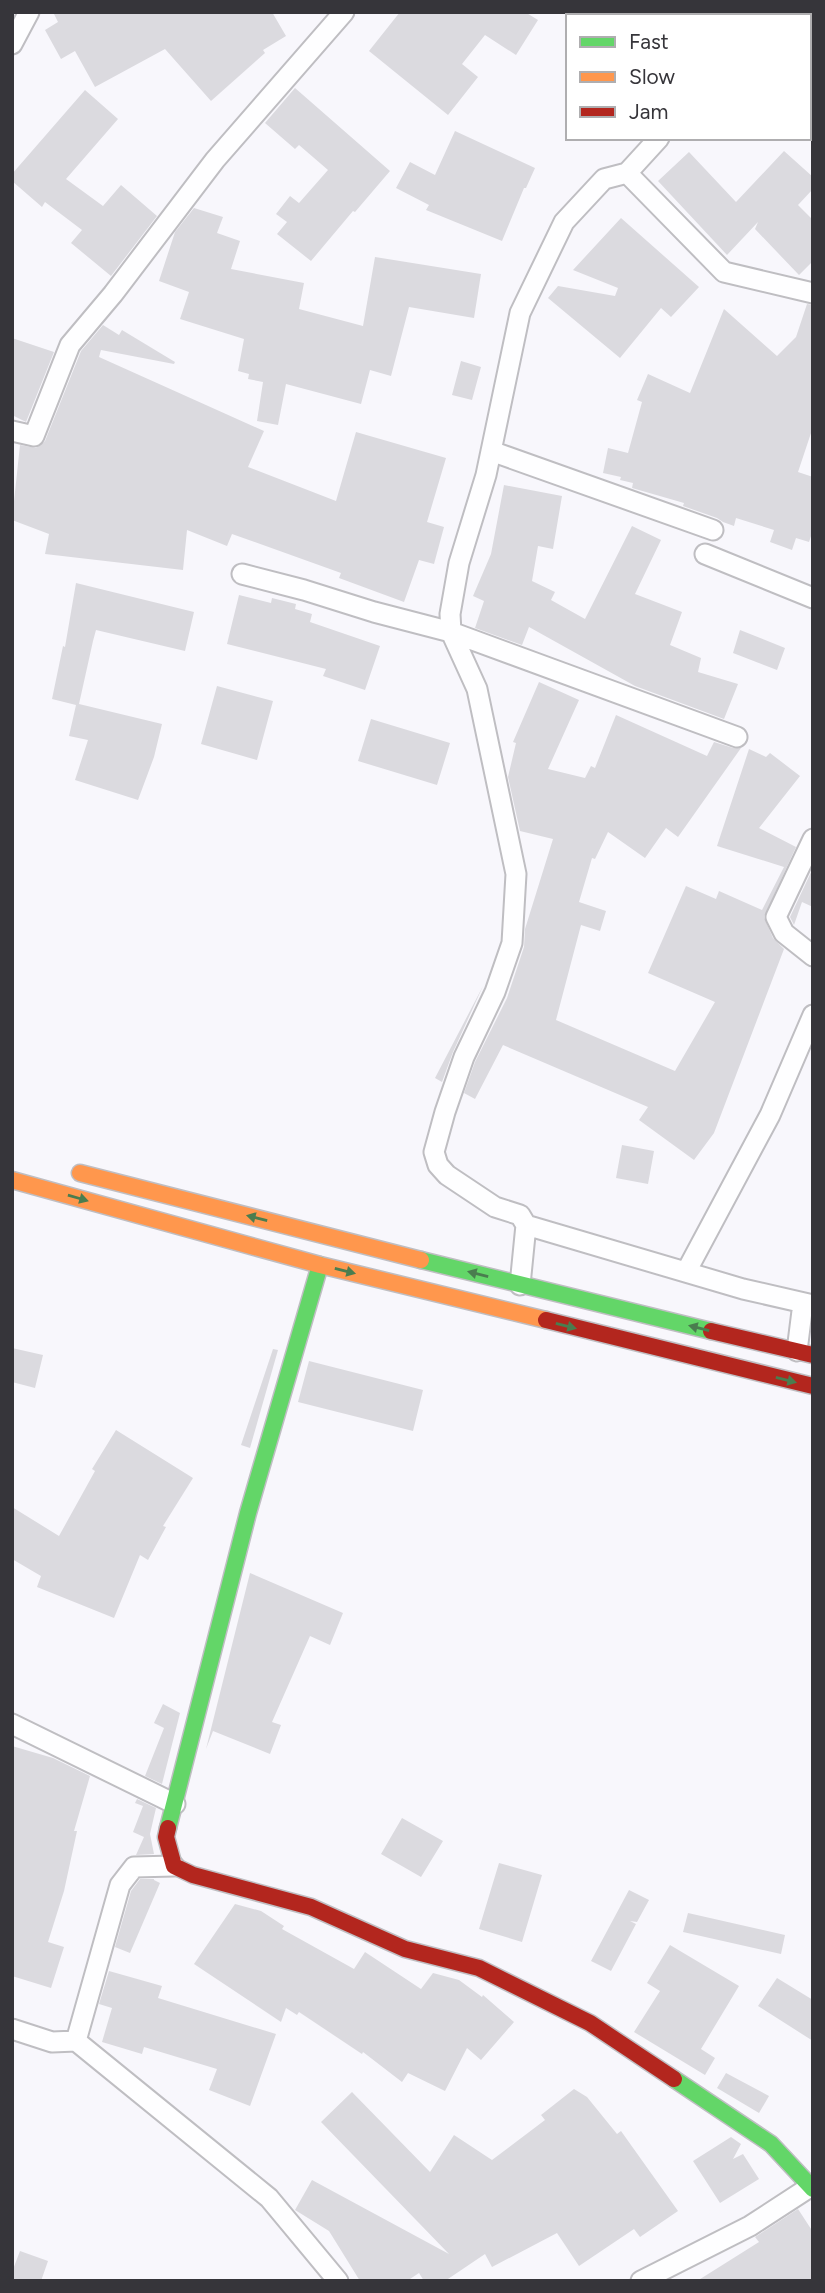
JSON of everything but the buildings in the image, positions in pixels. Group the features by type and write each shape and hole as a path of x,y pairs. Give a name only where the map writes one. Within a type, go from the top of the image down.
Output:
{"main road":[{"path":"66,1169 520,1285 805,1353"},
{"path":"16,1181 320,1265 813,1387"},
{"path":"320,1265 247,1513 166,1837 174,1866 193,1875 311,1907 405,1949 479,1968 590,2023 771,2144 812,2187"},
{"path":"644,1345 653,1317"}],"street":[{"path":"12,44 29,12"},
{"path":"12,430 34,436 70,345 113,294 215,160 343,13"},
{"path":"520,1285 526,1225 520,1215 495,1207 447,1175 438,1165 434,1152 464,1057 495,992 512,943 516,874 477,689 451,632 450,614 459,563 486,475 520,313 564,222 604,179 627,173 657,140"},
{"path":"627,173 724,272 813,293"},
{"path":"491,451 713,530"},
{"path":"705,554 813,598"},
{"path":"242,574 451,632 737,737"},
{"path":"813,839 776,917 784,933 813,956"},
{"path":"686,1272 770,1115 813,1015"},
{"path":"12,1205 16,1181"},
{"path":"526,1225 743,1289 808,1304 805,1353"},
{"path":"12,1724 175,1804"},
{"path":"76,2042 120,1885 134,1867 174,1866"},
{"path":"12,2029 52,2042 76,2042 269,2198 338,2281"},
{"path":"640,2281 750,2225 812,2187"}],"traffic: fast":[{"path":"421,1260 711,1331"},
{"path":"168,1828 248,1513 320,1265"},
{"path":"674,2079 771,2144 813,2189"}],"traffic: slow":[{"path":"80,1173 421,1260"},
{"path":"12,1180 320,1265 546,1320"}],"traffic: jam":[{"path":"546,1320 813,1386"},
{"path":"711,1331 813,1355"},
{"path":"168,1828 166,1837 174,1866 193,1875 311,1907 405,1949 479,1968 590,2023 674,2079"}]}
